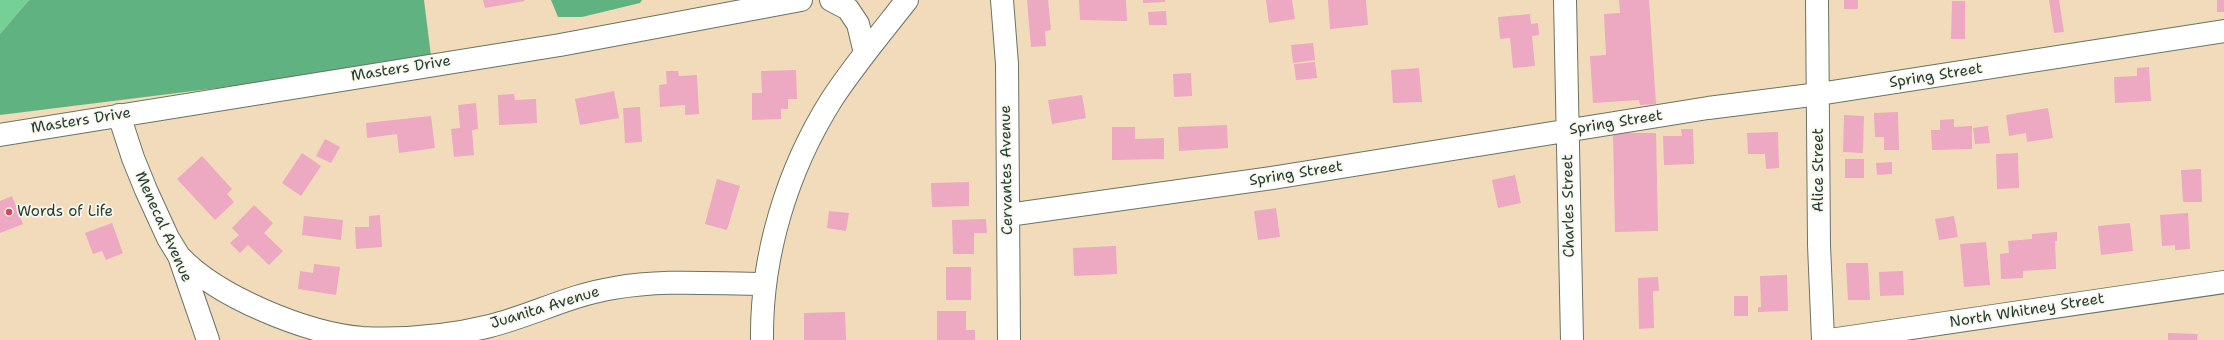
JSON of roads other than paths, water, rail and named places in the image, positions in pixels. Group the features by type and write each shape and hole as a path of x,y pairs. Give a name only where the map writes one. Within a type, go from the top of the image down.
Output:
{"street":[{"name":"Masters Drive","path":"0,135 119,114 560,45 801,0"},
{"path":"831,0 848,9 858,24 865,53"},
{"path":"762,340 765,284 772,243 792,179 811,137 832,100 865,53 907,0"},
{"name":"Cervantes Avenue","path":"1002,0 1007,64 1009,340"},
{"name":"Charles Street","path":"1565,0 1572,340"},
{"name":"Alice Street","path":"1817,0 1819,94 1819,245 1823,340"},
{"name":"Spring Street","path":"1008,215 1272,178 1708,108 1819,94 2224,31"},
{"name":"Menecal Avenue","path":"119,114 133,158 146,190 168,238 179,256 208,340"},
{"name":"Juanita Avenue","path":"179,256 191,269 206,280 249,303 290,320 332,332 361,338 407,338 459,332 523,316 552,304 583,294 614,288 678,283 765,284"},
{"name":"North Whitney Street","path":"1830,340 2224,282"}],"place":[{"name":"Words of Life","path":"9,212"}]}
